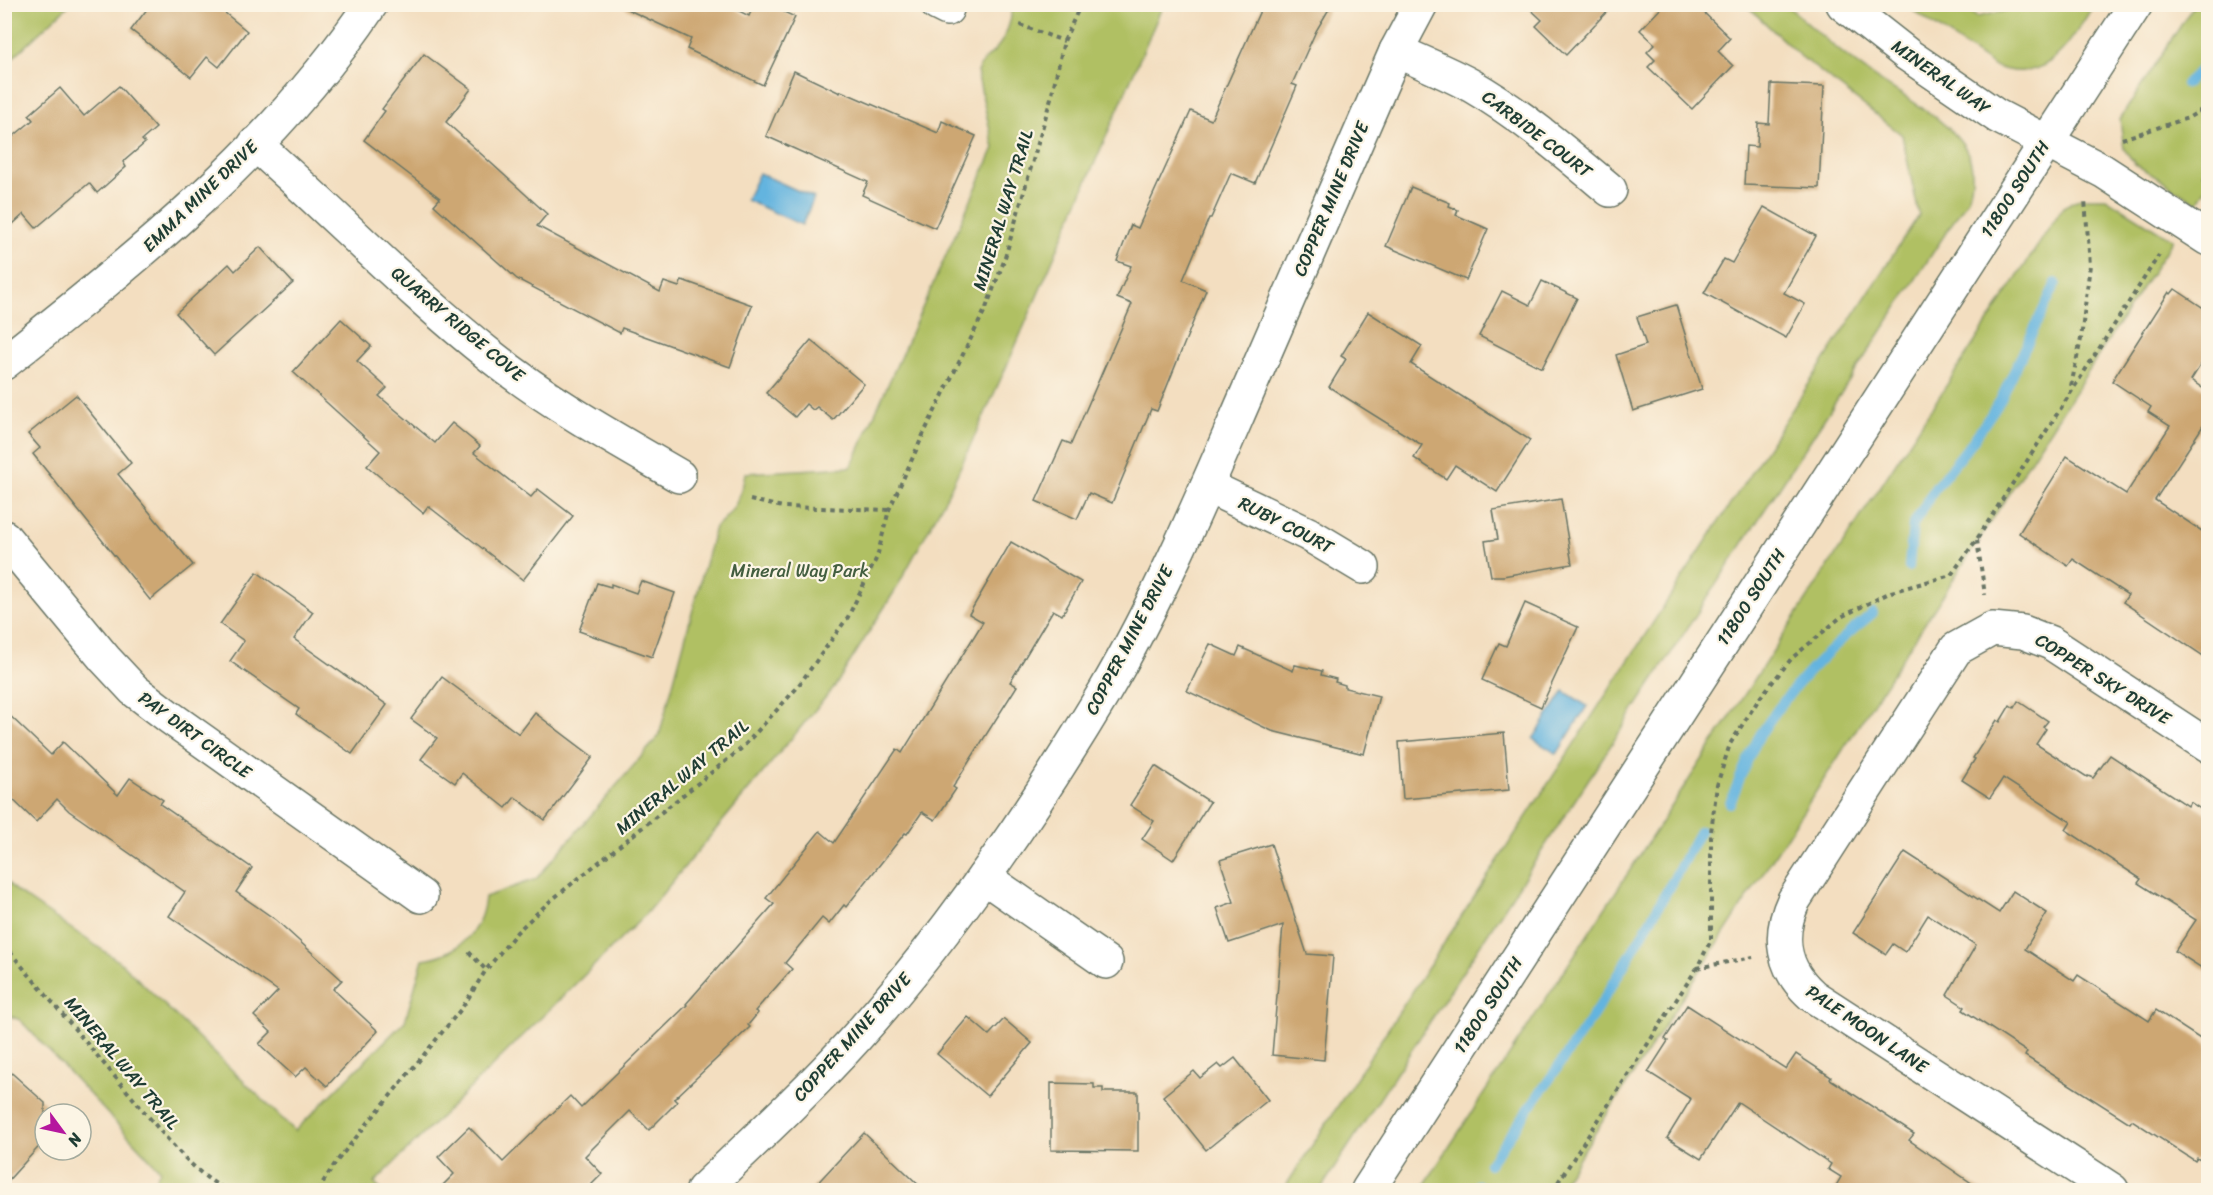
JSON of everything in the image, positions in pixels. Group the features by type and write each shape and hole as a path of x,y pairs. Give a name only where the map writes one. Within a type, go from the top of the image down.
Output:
{"street":[{"name":"EMMA MINE DRIVE","path":"4,363 124,268 188,212 310,85 371,4"},
{"name":"COPPER MINE DRIVE","path":"703,1191 855,1039 921,960 984,877 1048,784 1107,688 1159,588 1207,486 1396,51 1421,4"},
{"name":"MINERAL WAY","path":"1843,4 1908,55 1983,107 2103,171 2208,239"},
{"name":"11800 SOUTH","path":"1368,1191 2136,4"},
{"name":"CARBIDE COURT","path":"1396,51 1471,86 1509,110 1548,138 1610,190"},
{"name":"QUARRY RIDGE COVE","path":"255,144 492,358 592,426 679,476"},
{"name":"RUBY COURT","path":"1207,486 1308,534 1363,567"},
{"name":"PAY DIRT CIRCLE","path":"4,537 105,659 134,690 168,717 420,896"},
{"name":"COPPER SKY DRIVE","path":"1989,614 2051,644 2208,746"},
{"name":"PALE MOON LANE","path":"1989,614 1956,649 1814,869 1789,912 1785,924 1785,951 1795,976 1813,996 2112,1191"},
{"path":"984,877 1106,962"}],"path":[{"name":"MINERAL WAY TRAIL","path":"318,1191 336,1162 462,1008 486,970 517,932 549,902 742,748 796,689 848,617 877,557 889,510 923,435 986,308 1004,261 1051,98 1064,41 1081,4"},
{"path":"1020,25 1064,41"},
{"path":"2122,139 2188,118 2208,106"},
{"path":"2203,184 2208,176"},
{"path":"2071,390 2081,339 2090,266 2085,200"},
{"path":"1553,1191 1697,968 1711,940 1711,832 1717,785 1730,744 1759,699 1792,658 1841,617 1891,592 1951,575 1977,539 2159,255"},
{"path":"750,500 783,507 889,510"},
{"path":"1977,539 1989,614"},
{"name":"MINERAL WAY TRAIL","path":"4,945 165,1136 217,1186 226,1191"},
{"path":"469,952 486,970"},
{"path":"1697,968 1760,955"}],"green space":[{"path":"5,4 69,4 69,5 5,65"},
{"name":"Mineral Way Park","path":"1012,5 1163,5 1009,361 949,492 896,589 835,686 643,917 374,1183 381,1190 151,1190 160,1170 20,1020 5,1014 5,880 16,891 120,962 295,1131 405,1021 423,959 447,953 466,940 479,921 485,897 536,879 659,736 715,527 736,503 745,473 851,467 994,148 977,72 1005,35 1010,23"},
{"path":"1746,5 1787,5 1851,60 1947,127 1964,146 1970,158 1972,179 1968,199 1320,1190 1283,1190 1919,215 1902,135 1799,55"},
{"path":"1905,5 1959,5 1977,17 2032,5 2094,5 2066,47 2055,58 2029,71 2013,71 1994,66"},
{"path":"2194,5 2208,5 2208,184 2197,203 2135,164 2124,149 2120,119"},
{"path":"2080,198 2106,198 2173,240 1558,1190 1421,1190 2063,207"}],"water":[{"path":"759,173 814,198 802,225 746,200"},
{"path":"1564,691 1587,706 1557,754 1533,739"}],"building":[{"path":"151,4 214,4 247,31 219,67 207,57 191,77 131,30"},
{"path":"616,4 725,4 749,16 754,4 767,4 795,17 763,85 687,49 691,39"},
{"path":"1263,4 1332,4 1316,31 1292,84 1297,86 1255,183 1231,173 1209,218 1183,280 1206,290 1157,411 1151,409 1112,503 1089,493 1077,519 1036,501 1063,441 1071,444 1132,304 1117,298 1131,266 1117,261 1131,225 1138,228 1191,111 1211,120"},
{"path":"1525,4 1614,4 1566,55 1536,26 1542,20"},
{"path":"1665,4 1695,4 1730,38 1718,51 1733,66 1692,109 1648,67 1655,60 1647,52 1655,44 1640,30"},
{"path":"424,54 471,89 446,122 547,214 537,226 660,292 664,282 679,287 682,280 752,305 730,367 622,328 620,333 517,279 434,205 440,198 364,140 385,111 382,109"},
{"path":"794,71 840,93 841,91 938,133 942,121 976,136 935,228 862,195 868,182 766,136"},
{"path":"1771,84 1824,86 1819,188 1744,185 1746,146 1757,147 1758,123 1769,124"},
{"path":"119,86 156,128 142,140 145,143 123,162 126,167 97,193 89,183 36,228 24,214 4,232 4,144 33,120 29,115 60,88 84,116"},
{"path":"1411,187 1450,203 1449,206 1458,210 1456,215 1488,229 1466,280 1386,246"},
{"path":"1764,207 1816,236 1784,293 1805,304 1786,338 1704,293 1724,259 1732,263"},
{"path":"260,247 293,283 214,355 176,313 229,264 235,271"},
{"path":"1542,281 1577,298 1542,368 1479,336 1502,291 1530,305"},
{"path":"2175,289 2208,311 2208,353 2191,380 2208,392 2208,418 2155,500 2208,535 2208,659 2123,602 2128,595 2073,559 2068,566 2019,533 2067,456 2126,494 2170,426 2148,412 2151,407 2112,381 2169,292 2171,294"},
{"path":"1676,305 1702,389 1633,411 1616,355 1646,345 1637,317"},
{"path":"1368,312 1422,346 1411,364 1530,440 1497,492 1455,465 1446,479 1414,458 1422,445 1329,387 1346,359 1341,356"},
{"path":"341,319 371,346 357,361 387,388 379,396 435,443 452,423 480,446 474,453 531,497 538,489 573,516 523,580 428,506 423,513 367,466 380,451 293,372"},
{"path":"811,340 864,384 833,420 817,407 813,410 806,404 795,417 766,393"},
{"path":"76,395 131,463 118,474 193,565 150,600 33,454 40,448 28,434"},
{"path":"1561,499 1572,564 1491,576 1485,541 1498,539 1493,510"},
{"path":"1011,542 1081,582 1062,615 1053,610 1010,682 1017,686 953,787 956,789 935,820 922,812 907,834 905,833 846,907 844,905 829,924 822,918 785,963 792,969 755,1011 758,1013 748,1025 750,1027 674,1099 677,1102 649,1130 630,1111 585,1156 602,1174 585,1191 437,1191 454,1174 438,1157 469,1127 503,1162 570,1096 581,1108 687,1005 774,904 766,898 820,831 834,843 897,749 902,753 983,622 969,614"},
{"path":"257,572 313,612 294,639 387,705 352,754 296,714 299,709 230,661 244,641 220,624"},
{"path":"641,581 675,593 652,657 579,631 597,583 611,587 611,584 636,593"},
{"path":"1525,603 1578,627 1541,707 1482,680 1499,643 1506,646"},
{"path":"1210,644 1236,656 1240,647 1293,671 1295,665 1322,671 1321,675 1336,679 1335,682 1345,685 1345,688 1379,696 1364,754 1272,731 1187,691"},
{"path":"442,677 519,734 535,713 593,757 545,820 515,797 506,808 462,773 455,783 421,759 437,738 411,719"},
{"path":"2018,701 2048,721 2043,727 2046,729 2036,744 2087,777 2093,778 2110,755 2188,806 2190,802 2208,814 2208,972 2175,951 2196,920 2138,883 2141,879 2066,830 2071,822 2003,778 1990,798 1962,780 1997,720 2000,722 2010,705 2014,708"},
{"path":"4,710 51,755 63,742 118,795 130,778 163,800 160,804 252,868 236,892 276,920 342,980 333,989 378,1031 327,1086 306,1067 295,1077 259,1044 271,1032 254,1016 278,991 169,916 185,892 69,811 57,799 36,822 4,791"},
{"path":"1504,733 1509,790 1403,799 1399,742"},
{"path":"1155,766 1210,802 1173,860 1142,839 1154,821 1130,805"},
{"path":"1271,844 1307,954 1333,956 1324,1060 1272,1055 1283,925 1229,943 1217,908 1234,902 1220,860"},
{"path":"1905,852 1999,913 2013,891 2047,913 2025,949 2074,981 2078,975 2149,1021 2156,1010 2208,1044 2208,1165 2197,1158 2195,1161 2132,1120 2130,1123 2025,1056 2027,1052 1963,1010 1965,1007 1947,995 1976,945 1928,915 1905,952 1893,944 1886,954 1853,933"},
{"path":"1687,1005 1786,1069 1796,1054 1914,1134 1909,1140 1983,1191 1833,1191 1841,1177 1828,1169 1831,1164 1738,1102 1701,1159 1667,1138 1691,1099 1648,1072 1668,1041 1665,1039"},
{"path":"968,1017 989,1035 1004,1019 1032,1043 987,1096 937,1054"},
{"path":"1235,1058 1268,1100 1206,1150 1163,1096 1194,1071 1200,1078 1218,1064 1222,1068"},
{"path":"4,1066 44,1102 33,1102 33,1153 4,1185"},
{"path":"1051,1083 1094,1084 1094,1088 1103,1088 1103,1092 1138,1092 1138,1151 1051,1150"},
{"path":"864,1133 925,1191 810,1191"}],"waterway":[{"path":"2186,84 2208,62"},
{"path":"1909,567 1913,525 1935,488 1972,442 2000,401 2056,283"},
{"path":"1730,803 1760,735 1784,701 1826,654 1873,613"},
{"path":"1489,1164 1594,1014 1662,901 1700,831"},
{"path":"1474,1190 1478,1185"}]}
